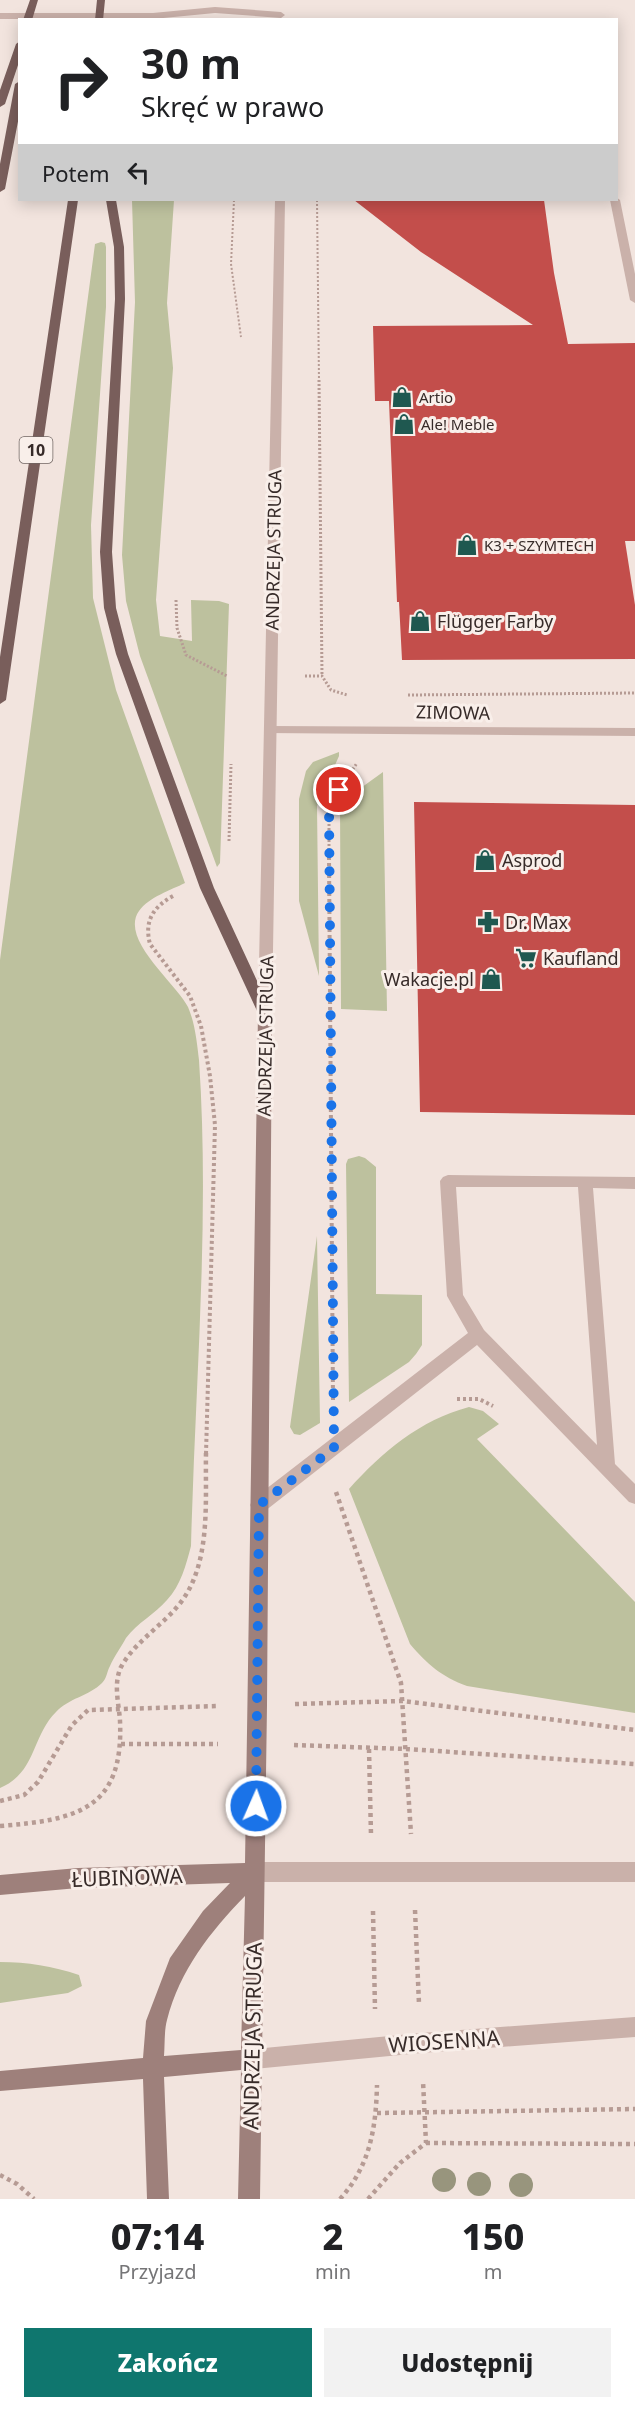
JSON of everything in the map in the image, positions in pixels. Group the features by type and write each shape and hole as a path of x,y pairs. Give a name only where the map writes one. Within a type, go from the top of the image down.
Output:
{"main road":[{"path":"30,18 34,0"},
{"path":"99,18 101,0"},
{"path":"0,104 18,50"},
{"path":"0,189 18,94"},
{"name":"10","path":"0,700 73,201"},
{"path":"111,201 118,247 120,299 106,552 110,608 122,654 207,888 265,1013"}],"street":[{"path":"0,16 149,16 215,10 280,14"},
{"path":"260,18 280,14"},
{"path":"149,16 162,18"},
{"name":"ANDRZEJA STRUGA","path":"249,2199 258,1705 271,594 280,201"},
{"path":"615,201 635,300"},
{"name":"ZIMOWA","path":"271,730 635,732"},
{"path":"635,1183 448,1181 455,1296 478,1335 635,1496"},
{"path":"585,1181 607,1467"},
{"path":"259,1505 478,1335"},
{"path":"158,2199 153,2069 156,2021 177,1965 210,1918 254,1872 635,1872"},
{"name":"ŁUBINOWA","path":"0,1886 78,1878 254,1872"},
{"name":"WIOSENNA","path":"253,2059 421,2043 635,2027"},
{"path":"0,2081 253,2059"}],"path":[{"path":"234,201 231,264 242,345"},
{"path":"317,201 322,676 327,688 336,694 356,695"},
{"path":"176,600 177,628 186,655 227,676"},
{"path":"296,676 322,676"},
{"path":"402,695 635,693"},
{"path":"229,846 232,755"},
{"path":"359,759 329,805 336,1492 401,1683 404,1701 426,2143"},
{"path":"0,1826 35,1824 61,1819 83,1812 97,1803 109,1786 118,1765 122,1744 117,1690 119,1670 135,1648 178,1606 198,1570 204,1527 215,1125 209,1071 199,1022 190,997 150,944 146,923 150,912 159,904 180,893"},
{"path":"448,1402 456,1399 479,1399 495,1407 503,1415 532,1392"},
{"path":"336,1492 342,1484"},
{"path":"0,1801 24,1795 38,1782 72,1725 88,1710 404,1701 635,1730"},
{"path":"369,1749 406,1749 635,1764"},
{"path":"340,2199 366,2159 374,2140 377,2113 635,2109"},
{"path":"368,2199 400,2163 426,2143 635,2144"},
{"path":"0,2175 17,2184 34,2199"}],"green space":[{"path":"132,201 174,201 167,303 173,368 156,600 160,636 192,641 191,600 219,601 229,604 220,863 217,867 140,656 126,601 122,555 135,302"},
{"path":"105,243 106,247 106,307 91,525 93,598 116,690 185,883 160,894 143,906 135,922 137,935 152,961 188,1007 194,1026 199,1060 203,1182 201,1303 191,1546 176,1588 162,1605 126,1638 104,1681 56,1712 42,1732 21,1773 0,1788 0,960 95,244"},
{"path":"339,752 317,806 319,976 299,901 299,799 306,771 313,762"},
{"path":"383,772 387,1011 341,1009 340,803"},
{"path":"359,1156 376,1167 376,1294 422,1295 422,1345 409,1362 349,1402 346,1164 348,1159"},
{"path":"317,1236 320,1423 300,1435 294,1434 290,1427"},
{"path":"469,1407 483,1411 499,1424 477,1439 635,1602 635,1713 467,1686 436,1669 410,1644 349,1489 375,1462 403,1439 434,1420"},
{"path":"0,1962 40,1965 69,1972 79,1975 82,1986 68,1993 0,2003"}],"building":[{"path":"355,201 544,201 554,273 568,344 635,343 635,541 625,541 635,605 635,659 402,660 399,602 397,602 389,401 375,401 373,326 533,325 421,252"},
{"name":"Kaufland","path":"414,802 635,805 635,1115 420,1112"}],"place":[{"name":"Artio","path":"402,397"},
{"name":"Ale! Meble","path":"404,424"},
{"name":"K3 + SZYMTECH","path":"467,545"},
{"name":"Flügger Farby","path":"420,621"},
{"name":"Asprod","path":"485,860"},
{"name":"Dr. Max","path":"488,922"},
{"name":"Kaufland","path":"526,958"},
{"name":"Wakacje.pl","path":"491,979"}],"route":[{"path":"256,1806 259,1505 334,1448 329,805 339,790"}]}
